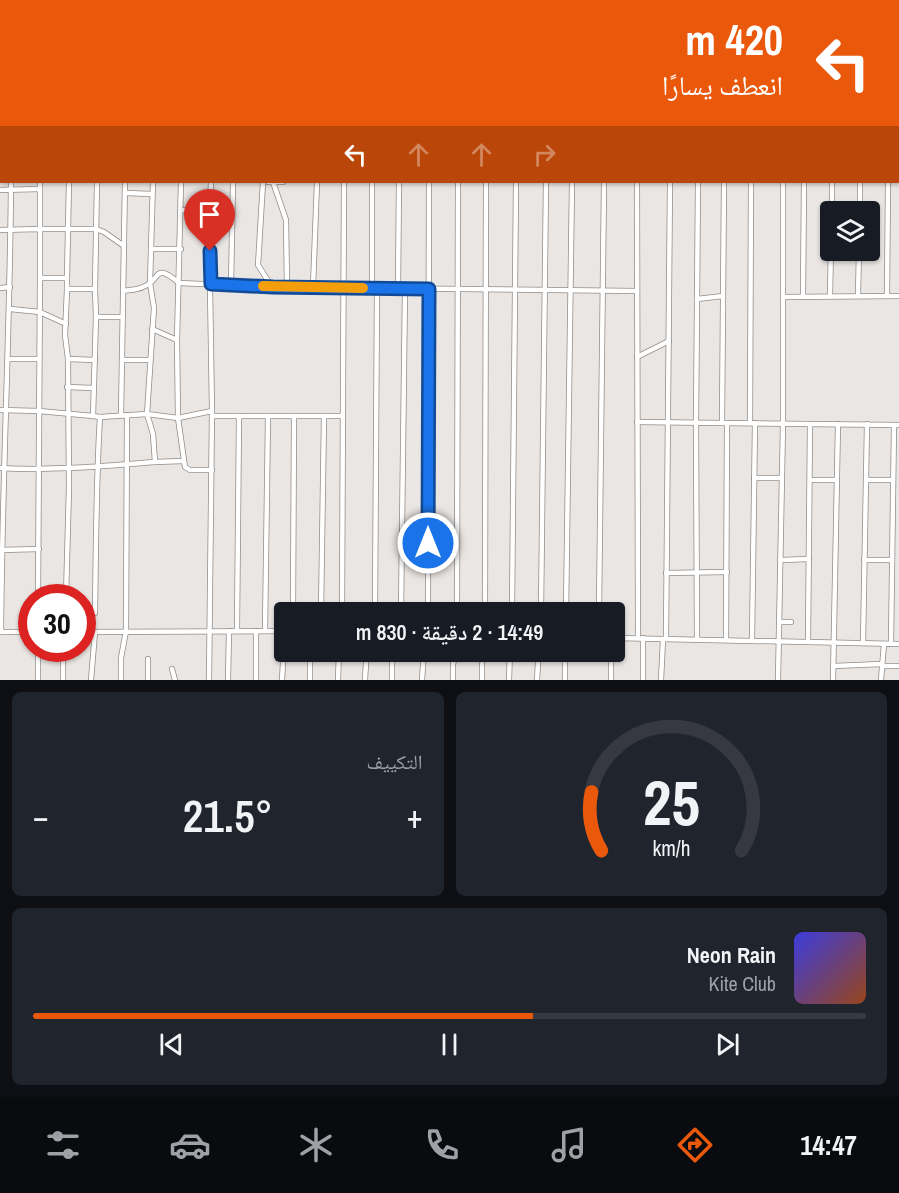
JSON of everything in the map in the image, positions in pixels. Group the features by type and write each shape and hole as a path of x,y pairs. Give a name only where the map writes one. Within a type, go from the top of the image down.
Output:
{"street":[{"path":"11,183 10,309 3,411 0,632 18,632"},
{"path":"38,584 40,183"},
{"path":"66,584 68,359 65,340 69,183"},
{"path":"93,416 97,183"},
{"path":"121,680 121,658 126,631 126,465 122,360 125,183"},
{"path":"153,183 150,283 154,302 147,414 153,434 155,462"},
{"path":"181,183 177,340 178,418 183,461 187,469 212,470"},
{"path":"209,680 212,470 211,183"},
{"path":"231,285 233,183"},
{"path":"263,183 257,261 259,269 273,287"},
{"path":"270,183 286,220 286,286"},
{"path":"313,287 317,183"},
{"path":"342,602 341,416 344,183"},
{"path":"372,183 375,602"},
{"path":"398,289 399,183"},
{"path":"428,602 429,183"},
{"path":"456,602 458,183"},
{"path":"485,602 486,183"},
{"path":"512,602 516,183"},
{"path":"541,602 546,183"},
{"path":"566,602 572,183"},
{"path":"599,602 604,183"},
{"path":"637,183 637,422 643,680"},
{"path":"661,680 666,573 670,183"},
{"path":"697,639 698,183"},
{"path":"724,183 726,640"},
{"path":"751,183 754,478 752,641"},
{"path":"778,680 783,424 783,183"},
{"path":"803,295 804,183"},
{"path":"831,201 832,183"},
{"path":"860,183 860,201"},
{"path":"887,296 888,183"},
{"path":"0,190 40,189"},
{"path":"126,193 152,194"},
{"path":"181,210 210,212"},
{"path":"0,230 96,229 124,246"},
{"path":"151,249 181,249"},
{"path":"830,296 831,261"},
{"path":"858,296 859,261"},
{"path":"123,291 143,288 157,274 168,273 179,283 273,287 637,291"},
{"path":"40,278 67,278"},
{"path":"0,288 10,287"},
{"path":"67,289 95,289"},
{"path":"401,602 405,289"},
{"path":"783,297 803,295 899,296"},
{"path":"697,299 723,296"},
{"path":"10,309 40,312 66,324"},
{"path":"96,317 122,317"},
{"path":"152,329 177,340"},
{"path":"637,357 669,341"},
{"path":"8,359 39,359"},
{"path":"68,359 94,360"},
{"path":"122,360 150,360"},
{"path":"0,378 7,379"},
{"path":"67,387 93,388"},
{"path":"3,411 39,411 100,417 147,414 178,418 212,414 341,416"},
{"path":"237,631 239,416"},
{"path":"265,631 268,416"},
{"path":"293,602 294,416"},
{"path":"321,602 324,416"},
{"path":"95,584 100,417"},
{"path":"637,422 896,425 891,644"},
{"path":"808,642 810,424"},
{"path":"834,680 838,424"},
{"path":"863,643 867,424"},
{"path":"2,468 97,467 183,461"},
{"path":"754,478 782,478"},
{"path":"810,480 837,480"},
{"path":"866,480 893,480"},
{"path":"1,550 39,549"},
{"path":"781,560 809,559"},
{"path":"864,560 892,560"},
{"path":"666,573 727,572"},
{"path":"780,622 791,622"},
{"path":"228,680 229,630"},
{"path":"256,631 256,680"},
{"path":"96,632 274,631"},
{"path":"625,638 899,644"},
{"path":"881,680 884,644"},
{"path":"148,659 148,680"},
{"path":"38,662 38,680"},
{"path":"63,662 63,680"},
{"path":"91,680 92,662"},
{"path":"282,680 283,662"},
{"path":"310,662 310,680"},
{"path":"338,680 339,662"},
{"path":"392,662 392,680"},
{"path":"422,680 423,662"},
{"path":"453,680 454,662"},
{"path":"509,680 510,662"},
{"path":"565,662 565,680"},
{"path":"611,662 611,680"},
{"path":"365,680 366,663"},
{"path":"537,680 538,663"},
{"path":"482,664 482,680"},
{"path":"834,666 899,666"},
{"path":"172,669 175,680"}],"slow traffic":[{"path":"263,286 363,288"}],"route":[{"path":"210,251 211,284 429,289 428,543"}]}
